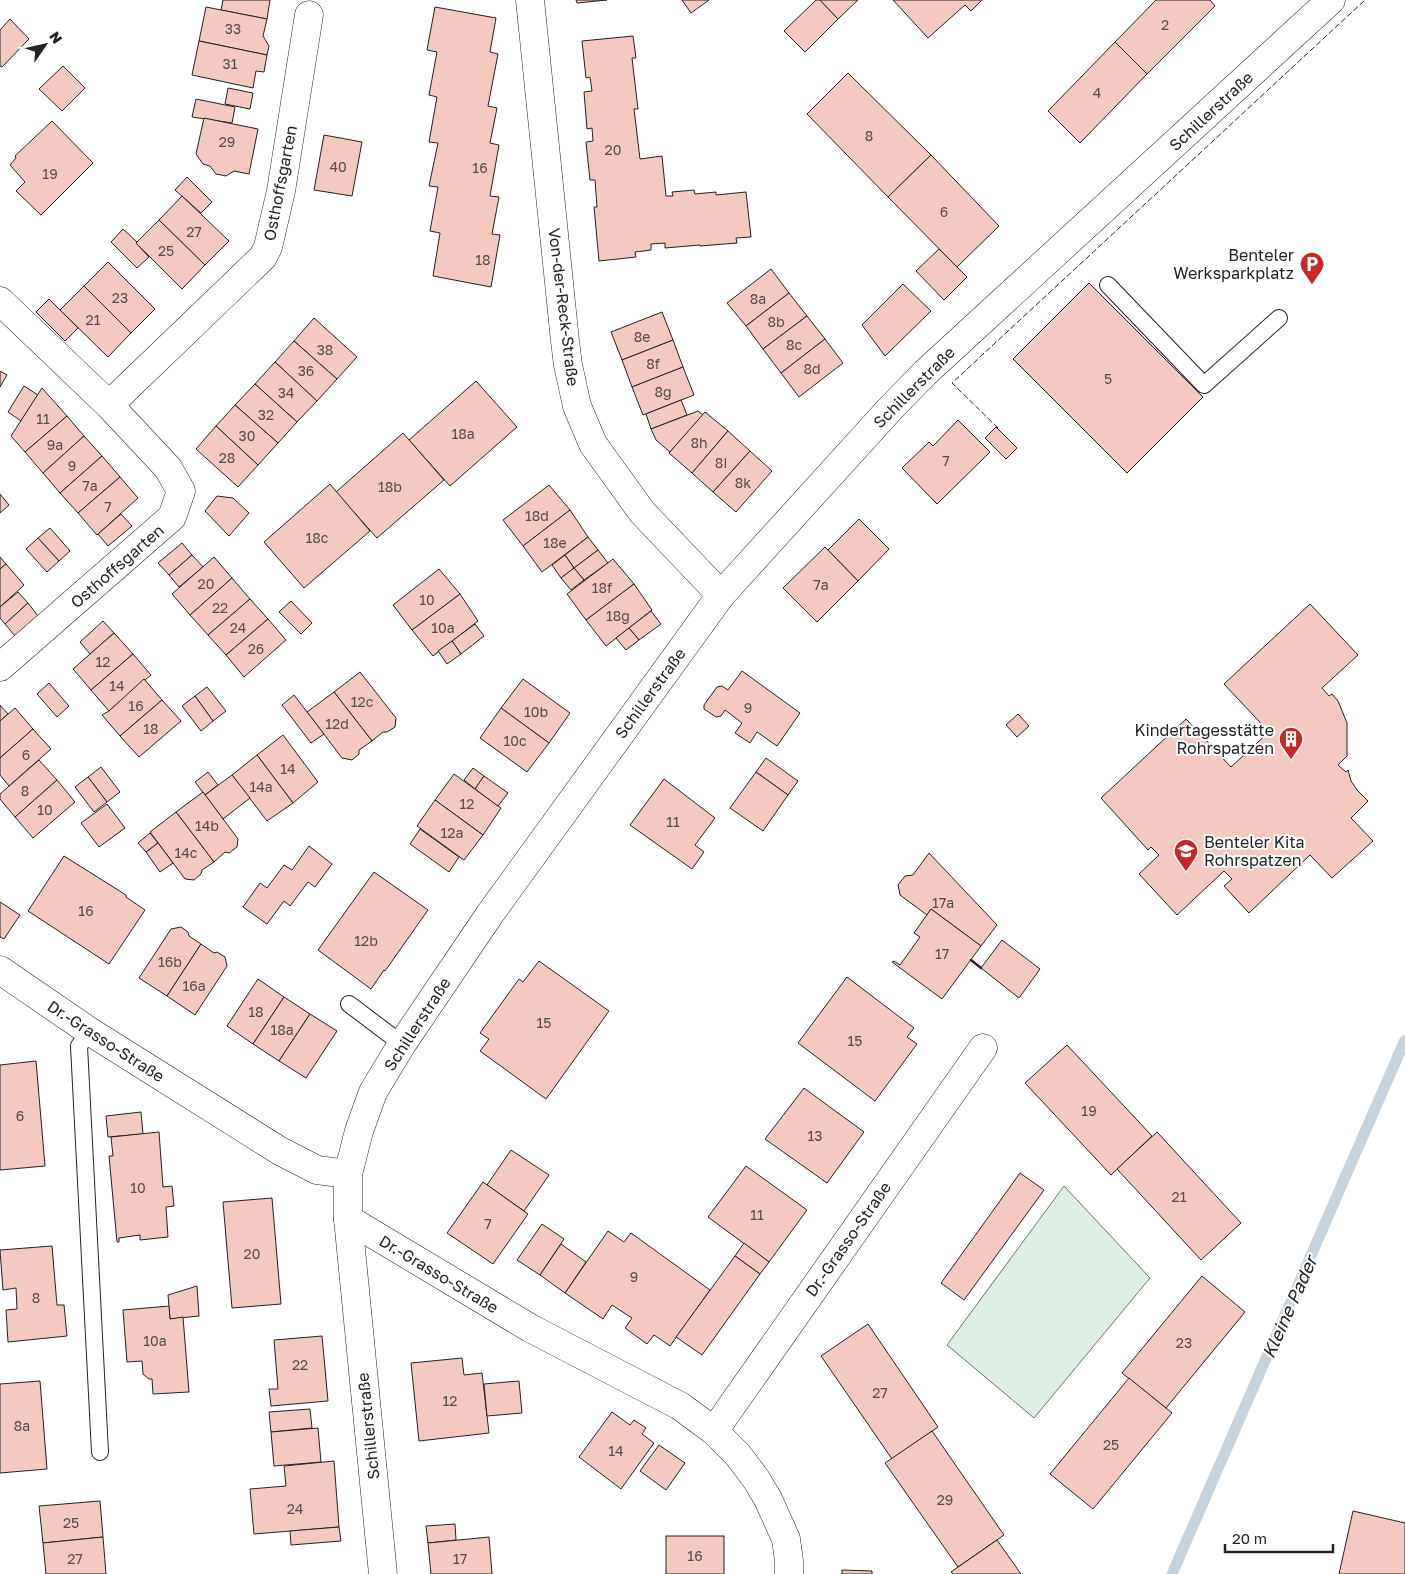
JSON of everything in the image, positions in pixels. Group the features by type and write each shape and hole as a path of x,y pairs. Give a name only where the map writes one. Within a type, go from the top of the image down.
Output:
{"street":[{"name":"Von-der-Reck-Straße","path":"530,0 565,341 577,406 593,444 642,512 721,595"},
{"name":"Schillerstraße","path":"383,1574 348,1219 348,1174 359,1131 373,1092 402,1044 490,914 721,595 925,373 1331,0"},
{"name":"Osthoffsgarten","path":"108,405 263,257 268,247 280,191 310,15"},
{"name":"Osthoffsgarten","path":"0,302 108,405 168,468 181,491 172,517 0,667"},
{"name":"Dr.-Grasso-Straße","path":"0,970 89,1031 280,1152 316,1170 348,1174"},
{"name":"Dr.-Grasso-Straße","path":"714,1430 983,1048"},
{"name":"Dr.-Grasso-Straße","path":"348,1219 530,1328 680,1406 714,1430 738,1455 768,1499 786,1538 789,1574"}],"lane":[{"path":"1108,284 1204,385 1279,318"},
{"path":"349,1004 402,1044"},
{"path":"89,1031 79,1046 100,1452"}],"green space":[{"path":"1064,1186 1150,1278 1034,1418 947,1345"}],"building":[{"path":"223,0 270,0 267,19 221,10"},
{"path":"576,0 607,0 577,3"},
{"path":"682,0 709,0 691,13"},
{"path":"816,0 820,0 838,19 805,52 784,31"},
{"path":"820,0 858,0 838,19"},
{"path":"893,0 982,0 971,11 965,5 928,38"},
{"path":"1156,0 1210,0 1215,6 1147,74 1115,42"},
{"path":"206,7 267,19 263,36 269,46 267,55 199,41"},
{"path":"435,7 496,18 490,52 498,54 488,106 497,108 490,143 499,145 490,196 499,197 492,234 500,235 491,287 433,276 440,233 430,231 438,187 429,186 438,143 429,142 437,97 429,95 437,52 427,50"},
{"path":"10,19 29,39 2,67 0,66 0,30"},
{"path":"633,36 636,58 632,58 638,109 634,109 640,159 662,156 666,196 673,196 672,192 694,190 695,194 716,192 716,195 746,192 751,237 736,238 737,243 700,246 665,248 665,243 651,244 651,250 635,252 636,257 599,261 594,207 597,207 595,180 590,180 586,142 593,141 592,128 587,129 584,92 592,91 590,77 586,78 582,41"},
{"path":"199,41 267,55 264,72 256,71 253,88 192,75"},
{"path":"1115,42 1147,74 1080,143 1048,111"},
{"path":"63,66 85,88 62,111 39,89"},
{"path":"848,73 931,155 888,197 807,114"},
{"path":"228,88 253,93 250,109 225,104"},
{"path":"196,99 235,107 232,123 192,117"},
{"path":"204,118 258,129 249,174 234,171 226,176 216,174 210,166 203,164 196,154"},
{"path":"52,121 93,163 41,215 16,191 25,182 10,165 16,158 15,156"},
{"path":"324,135 362,142 352,196 314,190"},
{"path":"931,155 999,226 957,267 888,197"},
{"path":"187,177 212,202 201,213 175,190"},
{"path":"182,196 229,241 205,265 159,220"},
{"path":"159,220 205,265 182,289 136,243"},
{"path":"123,229 149,257 137,268 111,242"},
{"path":"939,249 967,277 944,300 916,271"},
{"path":"108,262 155,309 131,333 84,286"},
{"path":"771,269 789,293 746,326 727,303"},
{"path":"1089,283 1203,397 1127,473 1013,359"},
{"path":"903,284 931,311 885,356 862,325"},
{"path":"84,286 131,333 108,357 60,310"},
{"path":"789,293 807,316 763,349 746,326"},
{"path":"49,299 78,328 65,341 36,312"},
{"path":"662,312 673,340 622,360 611,332"},
{"path":"807,316 825,339 781,373 763,349"},
{"path":"314,318 357,357 337,379 294,341"},
{"path":"825,339 843,363 799,397 781,373"},
{"path":"673,340 683,367 632,387 622,360"},
{"path":"294,341 337,379 317,401 275,362"},
{"path":"275,362 317,401 297,422 255,384"},
{"path":"683,367 694,395 643,415 632,387"},
{"path":"0,371 7,375 0,387"},
{"path":"476,381 517,427 450,486 409,440"},
{"path":"255,384 297,422 278,443 235,405"},
{"path":"24,386 38,395 21,421 8,412"},
{"path":"42,388 67,416 25,452 11,436"},
{"path":"681,400 687,415 651,429 646,414"},
{"path":"235,405 278,443 258,465 216,426"},
{"path":"698,411 703,415 670,452 656,440 651,429"},
{"path":"705,412 728,431 692,473 669,453"},
{"path":"67,416 84,436 43,473 25,452"},
{"path":"958,420 990,452 937,504 902,468 929,442 933,446"},
{"path":"216,426 258,465 238,487 196,449"},
{"path":"996,427 1017,448 1006,459 985,438"},
{"path":"728,431 750,451 713,492 692,473"},
{"path":"403,433 444,480 377,538 336,492"},
{"path":"84,436 102,456 60,493 43,473"},
{"path":"750,451 772,471 736,512 713,492"},
{"path":"102,456 120,477 78,513 60,493"},
{"path":"120,477 138,498 97,535 78,513"},
{"path":"330,484 370,531 304,588 264,542"},
{"path":"549,485 570,510 523,546 503,520"},
{"path":"0,494 9,505 0,513"},
{"path":"217,496 233,498 249,513 229,536 205,511"},
{"path":"570,510 588,537 542,572 523,546"},
{"path":"121,514 132,526 108,546 98,534"},
{"path":"859,519 889,549 858,581 828,550"},
{"path":"50,528 70,551 59,561 38,538"},
{"path":"588,537 598,550 574,568 565,555"},
{"path":"38,538 59,561 47,572 26,549"},
{"path":"182,543 192,555 169,575 158,563"},
{"path":"825,547 858,581 817,622 783,588"},
{"path":"598,550 608,563 584,580 574,568"},
{"path":"192,555 203,567 179,587 169,575"},
{"path":"565,555 574,568 561,578 552,565"},
{"path":"0,557 6,564 0,569"},
{"path":"214,557 232,578 190,615 172,594"},
{"path":"613,559 634,584 586,620 567,594"},
{"path":"6,564 24,585 0,607 0,569"},
{"path":"574,568 584,580 571,590 561,578"},
{"path":"439,569 460,594 412,630 393,605"},
{"path":"232,578 250,599 208,635 190,615"},
{"path":"634,584 652,610 606,646 586,620"},
{"path":"18,592 28,603 5,624 0,618 0,607"},
{"path":"460,594 478,621 433,656 412,630"},
{"path":"250,599 268,619 226,655 208,635"},
{"path":"291,601 312,623 301,634 279,612"},
{"path":"28,603 38,616 15,636 5,624"},
{"name":"Kindertagesstätte Rohrspatzen","path":"1310,604 1358,655 1322,688 1329,696 1332,694 1338,701 1347,723 1347,756 1338,765 1346,772 1348,770 1351,781 1368,801 1351,818 1373,841 1332,878 1310,855 1249,913 1224,886 1232,879 1224,871 1177,915 1139,874 1159,855 1151,847 1148,850 1101,798 1186,719 1231,767 1269,732 1224,684"},
{"path":"651,611 661,624 639,640 629,628"},
{"path":"268,619 286,640 244,677 226,655"},
{"path":"103,621 114,633 90,654 80,642"},
{"path":"475,624 484,636 461,654 452,641"},
{"path":"629,628 639,640 626,650 616,638"},
{"path":"114,633 133,654 91,690 73,669"},
{"path":"452,641 461,654 447,664 438,651"},
{"path":"133,654 151,675 109,711 91,690"},
{"path":"742,671 800,713 777,746 757,732 750,743 735,733 742,723 725,710 721,716 716,717 704,709 704,705 717,687 722,686 728,690"},
{"path":"360,672 396,718 395,727 387,732 383,732 372,741 334,692"},
{"path":"144,679 162,700 120,736 102,715 109,711"},
{"path":"523,679 570,713 549,743 501,708"},
{"path":"49,683 69,706 57,717 37,694"},
{"path":"207,687 226,711 213,721 195,696"},
{"path":"334,692 372,741 359,750 359,754 352,760 342,758 307,712"},
{"path":"294,695 324,734 311,743 282,705"},
{"path":"195,696 213,721 201,731 182,706"},
{"path":"162,700 181,721 139,757 120,736"},
{"path":"0,705 8,714 0,721"},
{"path":"15,708 33,729 0,758 0,721"},
{"path":"501,708 549,743 527,772 480,738"},
{"path":"1018,714 1029,726 1017,737 1006,725"},
{"path":"33,729 51,749 9,786 0,775 0,758"},
{"path":"283,735 318,782 293,803 257,755"},
{"path":"257,755 293,803 267,821 232,775"},
{"path":"766,758 798,781 788,795 756,772"},
{"path":"39,760 57,780 15,817 0,799 0,794"},
{"path":"101,767 120,792 107,802 88,777"},
{"path":"473,768 484,776 475,789 464,780"},
{"path":"208,772 218,785 205,795 195,782"},
{"path":"756,772 788,795 763,831 730,808"},
{"path":"454,774 501,808 483,835 435,800"},
{"path":"232,775 250,798 223,819 205,795"},
{"path":"484,776 508,793 498,806 475,789"},
{"path":"88,777 107,802 94,812 75,787"},
{"path":"664,779 715,818 695,845 704,852 692,869 630,825"},
{"path":"57,780 75,802 33,838 15,817"},
{"path":"203,792 238,839 237,847 229,853 225,852 214,862 176,812"},
{"path":"435,800 483,835 464,860 417,826"},
{"path":"107,804 125,828 99,847 81,823"},
{"path":"176,812 214,862 202,870 201,874 194,880 185,879 150,832"},
{"path":"420,829 459,857 449,872 410,844"},
{"path":"150,833 158,843 146,852 138,843"},
{"path":"158,843 173,863 160,872 146,852"},
{"path":"309,846 332,864 315,887 308,882 290,906 284,901 267,924 243,907 260,883 267,888 284,865 292,870"},
{"path":"929,853 997,925 981,946 931,909 927,915 900,895 898,885 905,876 913,875"},
{"path":"64,856 126,895 126,897 145,910 109,964 28,911"},
{"path":"374,872 428,910 371,989 318,950"},
{"path":"0,902 20,915 4,939 0,937"},
{"path":"931,909 981,946 942,999 892,962 894,961 900,965 920,937 914,933"},
{"path":"181,927 188,932 189,936 201,944 167,996 139,978 171,929"},
{"path":"1002,940 1040,969 1019,998 981,968"},
{"path":"201,944 214,953 217,952 225,957 227,966 195,1015 167,996"},
{"path":"539,961 609,1011 546,1099 480,1051 489,1039 480,1033 519,979 523,982"},
{"path":"847,977 914,1028 907,1037 917,1044 875,1101 798,1043"},
{"path":"258,979 284,997 253,1044 227,1026"},
{"path":"284,997 310,1014 279,1061 253,1044"},
{"path":"310,1014 337,1031 306,1078 279,1061"},
{"path":"1067,1045 1152,1136 1111,1175 1025,1083"},
{"path":"36,1061 45,1166 0,1170 0,1065"},
{"path":"804,1088 864,1132 827,1183 765,1139"},
{"path":"141,1112 143,1134 108,1137 106,1116"},
{"path":"159,1132 163,1187 172,1186 174,1206 166,1207 168,1237 140,1240 140,1235 119,1238 119,1242 117,1242 109,1156 113,1156 111,1137"},
{"path":"1157,1132 1241,1223 1201,1260 1117,1169"},
{"path":"511,1150 549,1175 524,1211 487,1185"},
{"path":"746,1166 807,1210 769,1262 708,1217"},
{"path":"1020,1173 1044,1190 964,1300 941,1283"},
{"path":"483,1182 528,1214 493,1264 447,1233"},
{"path":"272,1198 281,1304 232,1308 223,1202"},
{"path":"542,1224 564,1239 540,1275 517,1260"},
{"path":"608,1231 624,1242 631,1233 710,1290 670,1346 654,1335 647,1344 625,1328 632,1318 612,1305 603,1319 565,1293"},
{"path":"744,1243 769,1262 760,1274 735,1256"},
{"path":"561,1244 586,1262 565,1293 540,1275"},
{"path":"52,1246 57,1305 64,1305 67,1336 8,1342 6,1310 17,1309 16,1288 3,1290 0,1250"},
{"path":"735,1256 760,1274 702,1355 676,1337"},
{"path":"1202,1276 1245,1312 1166,1408 1122,1373"},
{"path":"197,1286 199,1316 170,1319 168,1295"},
{"path":"169,1306 170,1319 183,1317 189,1392 153,1394 152,1379 143,1374 142,1361 127,1362 123,1310"},
{"path":"868,1324 938,1427 892,1459 821,1356"},
{"path":"322,1336 328,1401 271,1406 269,1389 278,1389 274,1340"},
{"path":"462,1358 464,1375 482,1373 489,1433 419,1441 411,1363"},
{"path":"1129,1378 1172,1413 1093,1509 1050,1474"},
{"path":"40,1381 47,1469 0,1473 0,1384"},
{"path":"519,1381 522,1413 487,1416 484,1384"},
{"path":"310,1409 312,1428 271,1432 269,1412"},
{"path":"612,1412 630,1425 634,1420 646,1428 642,1434 654,1443 621,1489 579,1457"},
{"path":"318,1428 321,1462 274,1466 271,1432"},
{"path":"932,1431 1004,1535 958,1567 885,1463"},
{"path":"659,1445 685,1463 666,1490 640,1471"},
{"path":"334,1461 339,1527 254,1534 250,1489 286,1486 284,1466"},
{"path":"100,1501 103,1537 43,1543 39,1506"},
{"path":"1353,1511 1405,1523 1405,1574 1339,1574"},
{"path":"455,1524 456,1540 428,1543 426,1526"},
{"path":"339,1527 341,1541 291,1545 290,1531"},
{"path":"666,1536 724,1536 724,1574 666,1574"},
{"path":"103,1537 106,1574 46,1574 43,1543"},
{"path":"489,1537 492,1574 431,1574 428,1543"},
{"path":"997,1540 1021,1574 953,1574 951,1572"},
{"path":"842,1570 872,1571 872,1574 842,1574"}],"waterway":[{"name":"Kleine Pader","path":"1172,1574 1405,1040"}],"fence":[{"path":"998,428 952,383 1365,0"}],"wall":[{"path":"971,960 981,968"}],"place":[{"name":"Benteler Werksparkplatz","path":"1312,285"},
{"name":"Kindertagesstätte Rohrspatzen","path":"1291,760"},
{"name":"Benteler Kita Rohrspatzen","path":"1186,872"}]}
